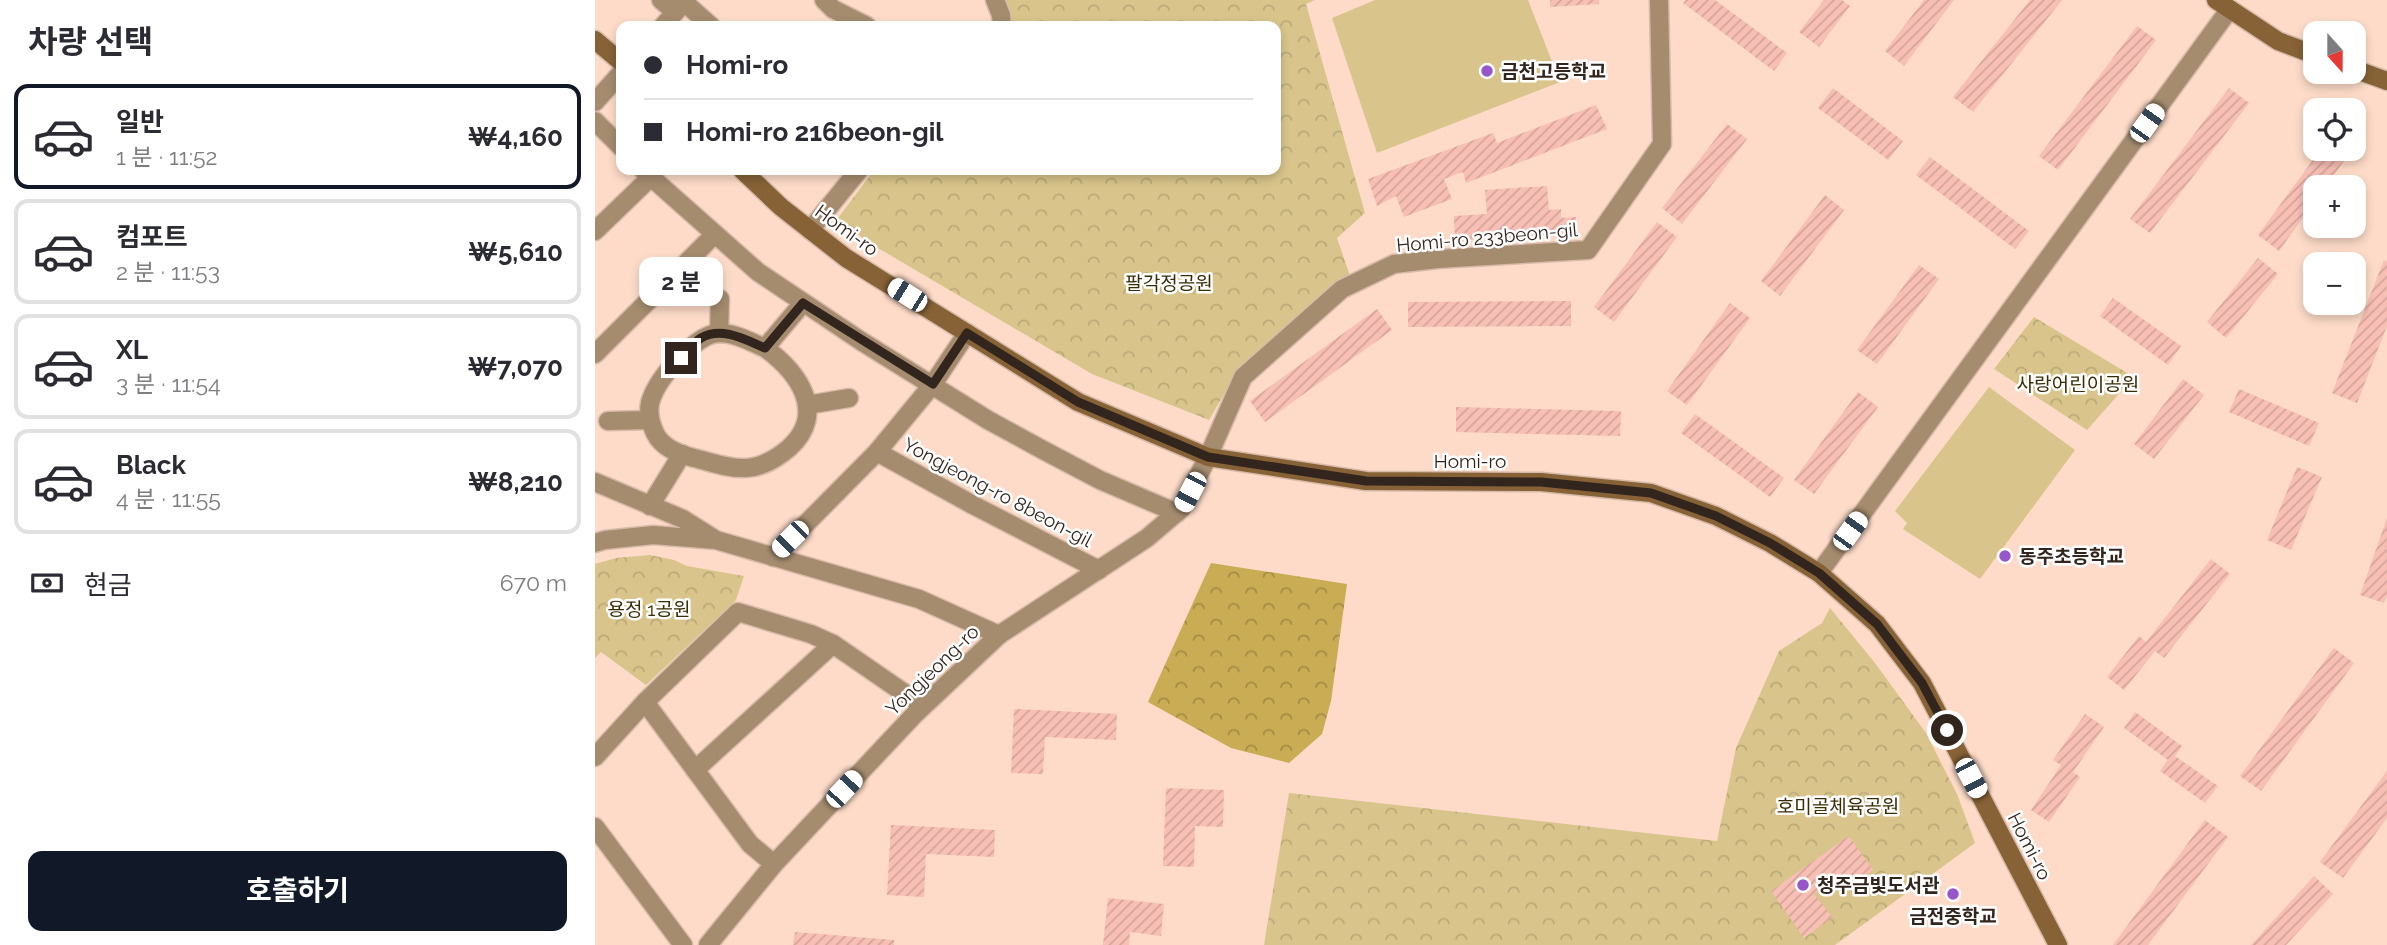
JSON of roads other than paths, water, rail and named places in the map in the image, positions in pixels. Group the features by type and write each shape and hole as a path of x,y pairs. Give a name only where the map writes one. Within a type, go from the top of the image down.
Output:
{"street":[{"path":"661,0 682,5 704,21"},
{"path":"824,0 833,9 857,21"},
{"path":"995,0 1002,21"},
{"name":"Homi-ro 233beon-gil","path":"1208,457 1243,377 1342,289 1394,264 1588,250 1662,145 1659,0"},
{"path":"668,21 682,5"},
{"path":"1819,573 2223,5 2278,41 2303,50"},
{"path":"595,40 616,58"},
{"path":"2366,73 2387,81"},
{"path":"595,102 616,79"},
{"path":"595,121 616,142"},
{"path":"595,232 646,175"},
{"path":"648,175 758,272 803,303 988,420 1100,480 1177,513"},
{"name":"Homi-ro","path":"746,175 781,207 846,258 1078,402 1208,457 1366,481 1541,482 1651,493 1716,516 1770,543 1819,573 1877,624 1922,683 2058,945"},
{"path":"810,230 855,175"},
{"path":"595,354 715,234"},
{"path":"719,333 720,299"},
{"path":"765,348 803,303"},
{"path":"719,333 735,335 765,348 782,360 799,382 807,405 808,418 798,440 768,463 746,468 724,466 674,452 657,437 650,420 651,399 661,381 701,338 719,333"},
{"path":"773,557 877,452 933,384 967,333"},
{"path":"807,405 849,398"},
{"path":"608,421 650,420"},
{"name":"Yongjeong-ro 8beon-gil","path":"877,452 1099,570"},
{"path":"650,506 682,454"},
{"name":"Yongjeong-ro","path":"708,945 774,864 923,706 999,635 1147,538 1177,513 1208,457"},
{"path":"595,482 683,519 716,540"},
{"path":"595,543 653,535 716,540 919,599 999,635"},
{"path":"595,757 645,702 738,612 811,634 833,644 923,706"},
{"path":"695,769 833,644"},
{"path":"645,702 750,844 774,864"},
{"path":"595,827 683,945"}],"place":[{"name":"금천고등학교","path":"1487,71"},
{"name":"동주초등학교","path":"2005,556"},
{"name":"청주금빛도서관","path":"1803,885"},
{"name":"금전중학교","path":"1953,894"}],"park label":[{"name":"팔각정공원","path":"1169,283"},
{"name":"사랑어린이공원","path":"2078,384"},
{"name":"용정 1공원","path":"649,609"},
{"name":"호미골체육공원","path":"1838,806"}]}
